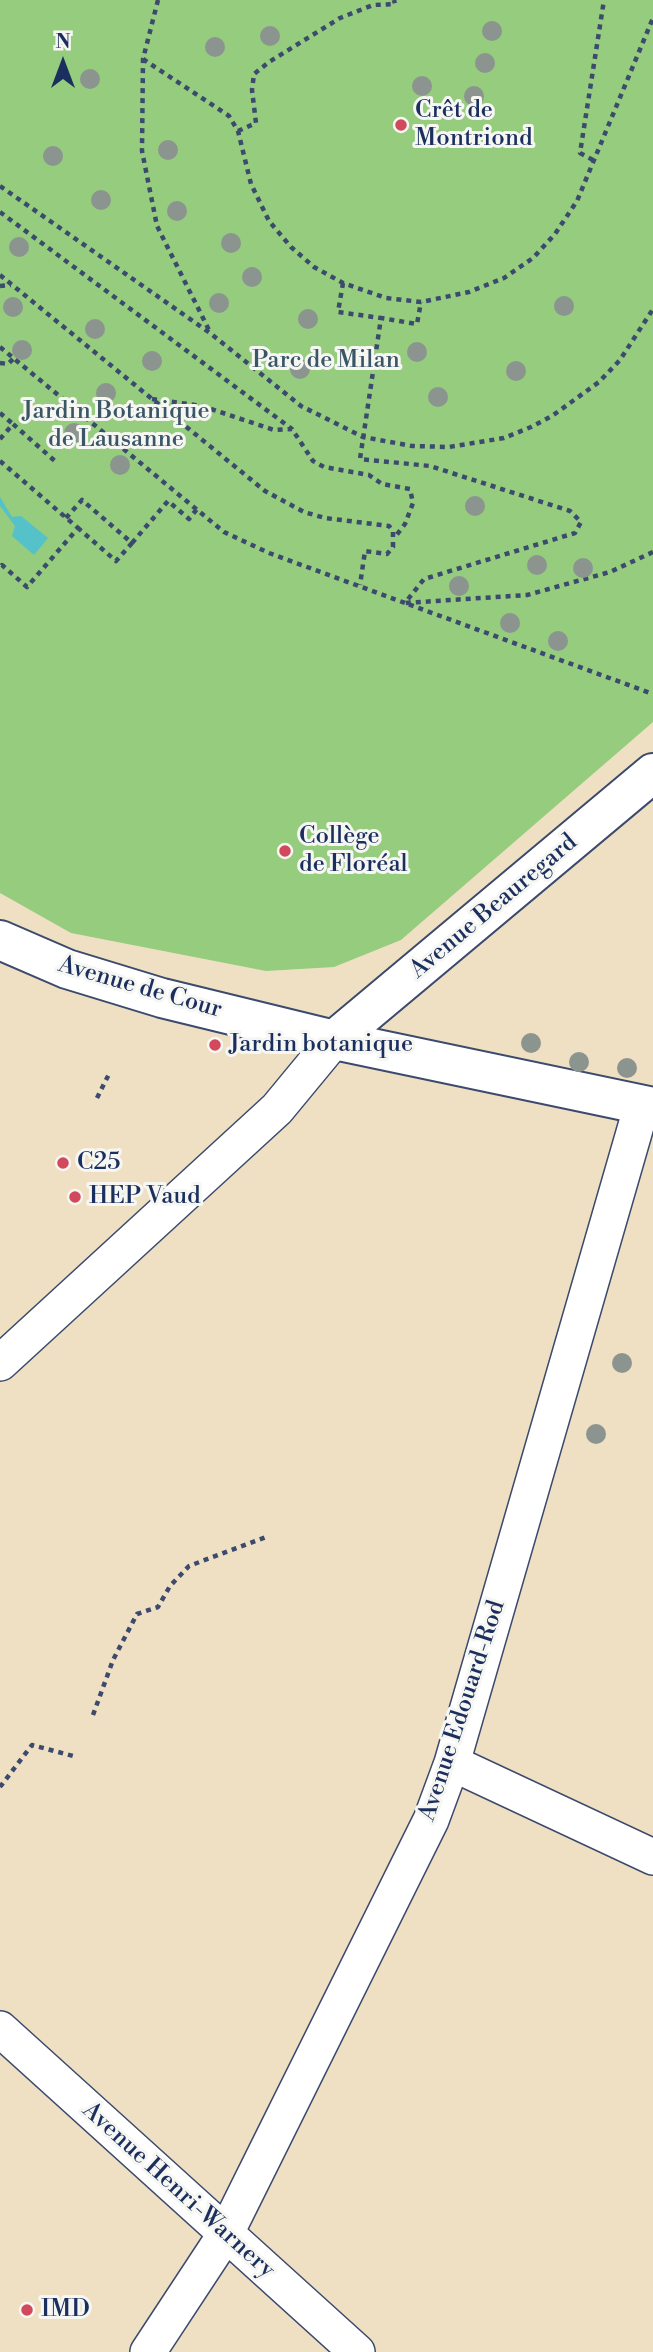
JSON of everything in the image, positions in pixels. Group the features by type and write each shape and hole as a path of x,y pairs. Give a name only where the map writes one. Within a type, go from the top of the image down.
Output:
{"street":[{"name":"Avenue Beauregard","path":"334,1040 653,774"},
{"name":"Avenue de Cour","path":"0,940 68,969 162,998 334,1040 648,1106"},
{"path":"0,1363 276,1109 334,1040"},
{"name":"Avenue Edouard-Rod","path":"148,2352 225,2235 431,1820 452,1763 648,1106"},
{"path":"452,1763 653,1857"},
{"name":"Avenue Henri-Warnery","path":"0,2029 357,2352"}],"path":[{"path":"158,0 143,59 142,151 157,226 210,333"},
{"path":"238,131 256,123 251,90 254,74 268,62 340,18 373,5 395,4 394,0"},
{"path":"593,160 580,153 604,0"},
{"path":"143,59 229,116 238,131 251,184 269,221 291,247 314,267 343,283 386,298 421,302 469,292 504,278 533,258 555,234 577,201 653,18"},
{"path":"0,186 210,333 301,406 363,437 412,446 449,447 504,438 531,427 564,409 599,382 620,360 653,309"},
{"path":"0,212 292,429 313,461 324,467 369,475 382,484 410,489 413,503 405,524 394,538"},
{"path":"0,275 248,479 283,502 325,518 389,526 394,538 393,547 387,554 365,551 360,585"},
{"path":"343,283 338,312 417,324 421,302"},
{"path":"0,286 11,285"},
{"path":"381,318 360,459 430,467 570,511 579,517 581,522 575,533 424,579 405,603"},
{"path":"0,347 197,509 235,537 269,553 653,694"},
{"path":"0,363 8,364 14,358"},
{"path":"151,399 202,406 274,430 292,429"},
{"path":"0,414 56,462"},
{"path":"0,439 13,424"},
{"path":"0,461 116,561 168,501 189,519 197,509"},
{"path":"66,518 82,500 132,543"},
{"path":"0,567 2,565 27,587 78,528"},
{"path":"405,603 527,594 610,572 653,552"},
{"path":"97,1098 109,1074"},
{"path":"93,1715 113,1660 137,1614 158,1607 170,1586 189,1566 266,1537"},
{"path":"0,1787 32,1745 73,1756"}],"green space":[{"name":"Parc de Milan","path":"0,0 653,0 653,722 401,940 334,967 266,971 71,933 0,893"}],"water":[{"path":"0,497 12,517 21,516 48,538 34,555 12,536 15,526 0,506"}],"place":[{"name":"Crêt de Montriond","path":"401,125"},
{"name":"Collège de Floréal","path":"285,851"},
{"name":"Jardin botanique","path":"215,1045"},
{"name":"C25","path":"63,1163"},
{"name":"HEP Vaud","path":"75,1197"},
{"name":"IMD","path":"27,2310"}],"park label":[{"name":"Jardin Botanique de Lausanne","path":"116,426"}]}
